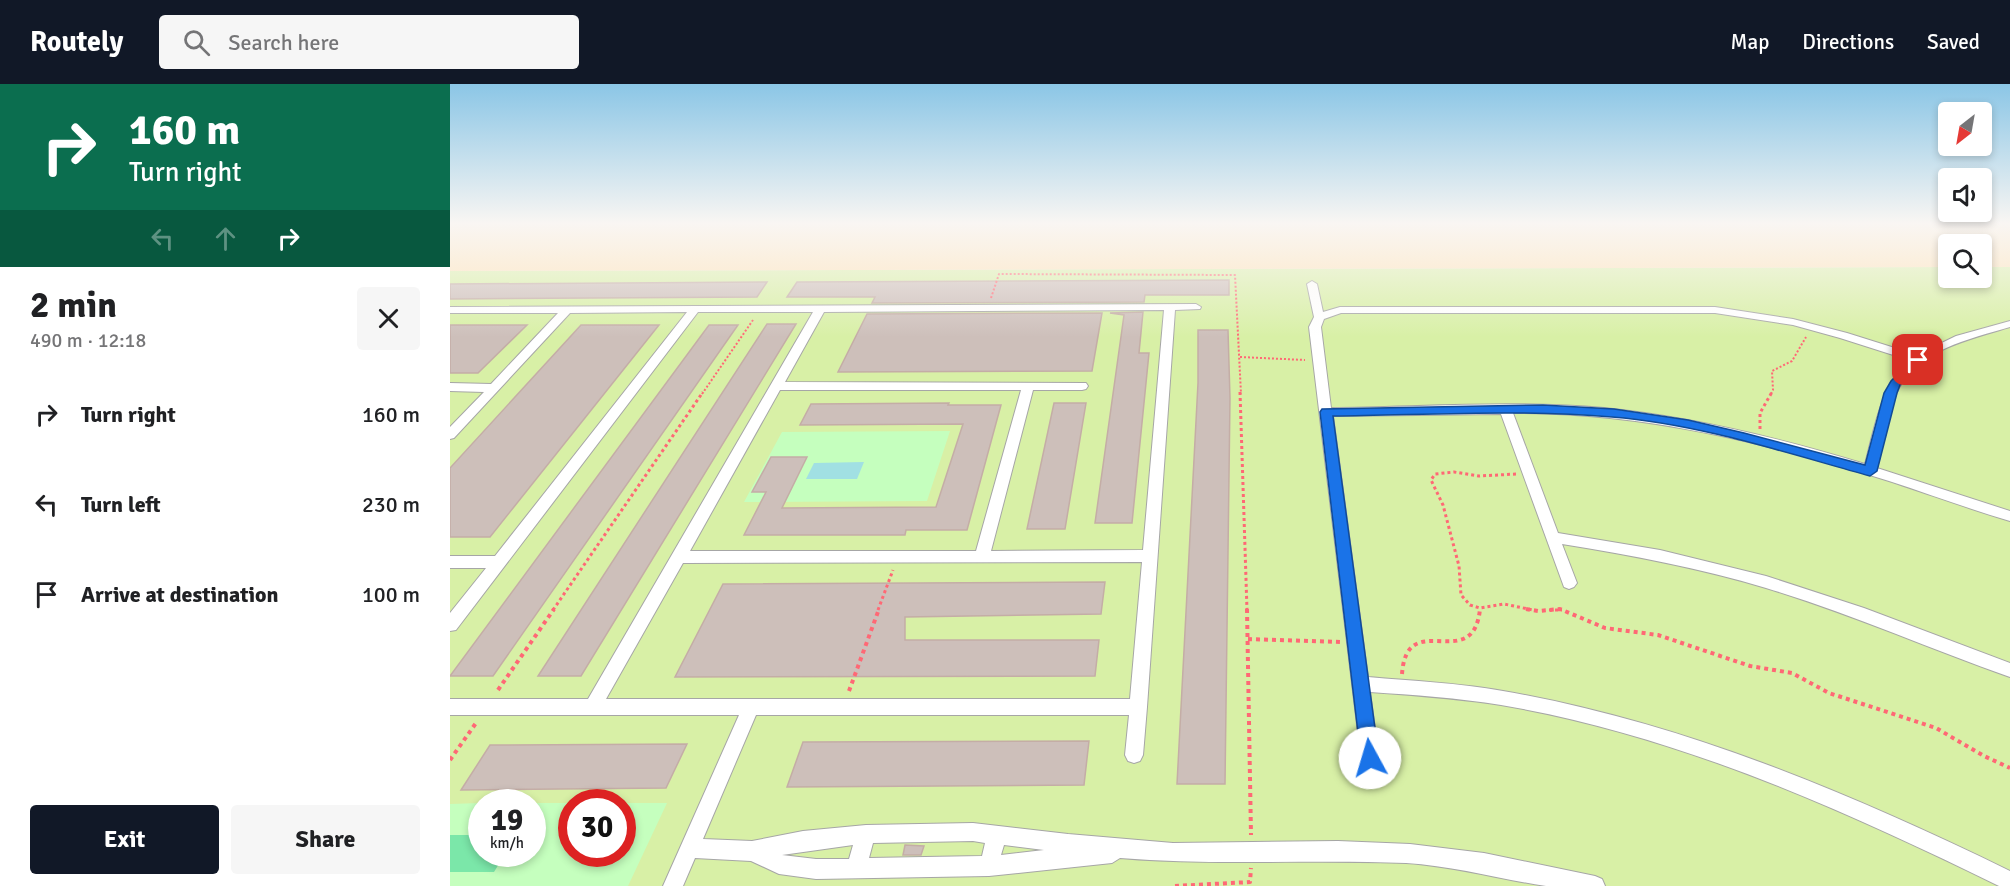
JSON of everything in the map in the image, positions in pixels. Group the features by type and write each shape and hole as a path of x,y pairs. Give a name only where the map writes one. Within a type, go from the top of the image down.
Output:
{"street":[{"path":"1312,284 1319,317 1314,327 1357,643 1370,758"},
{"path":"1134,755 1170,307"},
{"path":"450,310 1196,307"},
{"path":"593,707 821,308"},
{"path":"450,435 568,309"},
{"path":"450,625 695,309"},
{"path":"1319,317 1340,310 1705,310 1760,314 1823,327 1918,360"},
{"path":"1870,471 1890,393 1895,383 1918,360 1955,339 2010,324"},
{"path":"777,386 1082,386"},
{"path":"982,557 1028,386"},
{"path":"450,387 494,388"},
{"path":"1326,412 1506,410 1614,413 1688,424 1870,471 2010,516"},
{"path":"1506,410 1569,583"},
{"path":"1552,537 1620,547 1765,581 1912,632 2010,670"},
{"path":"679,557 1151,556"},
{"path":"450,562 499,562"},
{"path":"1362,684 1512,700 1562,710 1667,739 1779,778 1838,802 1899,828 2010,881"},
{"path":"450,707 1139,707"},
{"path":"673,886 752,707"},
{"path":"689,848 752,851 802,841 866,834 934,831 997,834 1139,850 1251,853 1338,851 1410,854 1484,863 1595,886"},
{"path":"856,868 866,834"},
{"path":"989,866 997,834"},
{"path":"752,851 779,864 816,869 989,866 1139,850"}],"path":[{"path":"988,308 999,274 1227,273 1235,275 1248,639 1250,882 1175,886"},
{"path":"450,760 760,309"},
{"path":"1764,442 1759,421 1762,406 1773,390 1772,371 1792,361 1803,339 1823,327"},
{"path":"1239,357 1319,360"},
{"path":"1530,475 1479,476 1446,472 1435,474 1431,480 1443,505 1460,566 1461,595 1470,605 1480,608 1504,603 1538,611 1560,609 1605,628 1658,635 1750,666 1785,671 1829,693 1936,728 1984,756 2010,768"},
{"path":"843,707 898,557"},
{"path":"1403,687 1401,665 1403,655 1409,647 1418,642 1430,640 1450,641 1466,638 1476,629 1480,608"},
{"path":"1248,639 1357,643"}],"green space":[{"path":"1938,267 1938,288 1992,288 1992,267 2010,267 2010,886 450,886 450,271"},
{"path":"950,431 927,501 744,502 782,432"},
{"path":"468,803 468,867 546,867 546,803 558,803 558,867 636,867 636,803 667,803 628,886 450,886 450,804"},
{"path":"450,835 468,835 468,867 497,867 494,872 450,872"}],"sand":[{"path":"450,261 1938,261 1938,267 450,271"},
{"path":"1992,261 2010,261 2010,267 1992,267"}],"water":[{"path":"864,462 857,479 806,479 814,463"}],"building":[{"path":"1229,280 1229,295 1145,295 1144,302 872,303 875,297 787,297 797,282"},
{"path":"767,282 757,297 450,299 450,284"},
{"path":"1143,312 1139,353 1149,353 1132,523 1095,523 1124,315 1110,313"},
{"path":"1102,313 1092,371 838,372 867,314"},
{"path":"767,324 796,324 581,676 538,676"},
{"path":"450,325 527,325 478,373 450,373"},
{"path":"581,325 659,325 490,537 450,537 450,468"},
{"path":"709,325 738,325 493,676 450,676"},
{"path":"1198,330 1228,330 1230,398 1225,784 1177,784 1198,383"},
{"path":"949,403 948,405 1001,405 967,530 906,530 905,535 744,535 766,492 752,492 771,457 807,457 782,508 936,507 963,424 800,425 811,404"},
{"path":"1054,403 1086,403 1065,529 1027,529"},
{"path":"1105,582 1101,614 905,617 905,640 1099,640 1095,676 675,677 723,584"},
{"path":"1089,741 1084,785 787,787 803,742"},
{"path":"687,744 666,788 461,790 490,745"},
{"path":"905,845 924,846 921,855 903,855"}],"route":[{"path":"1370,758 1326,412 1578,410 1614,413 1688,424 1801,451 1870,471 1890,393 1895,383 1918,360"}]}
